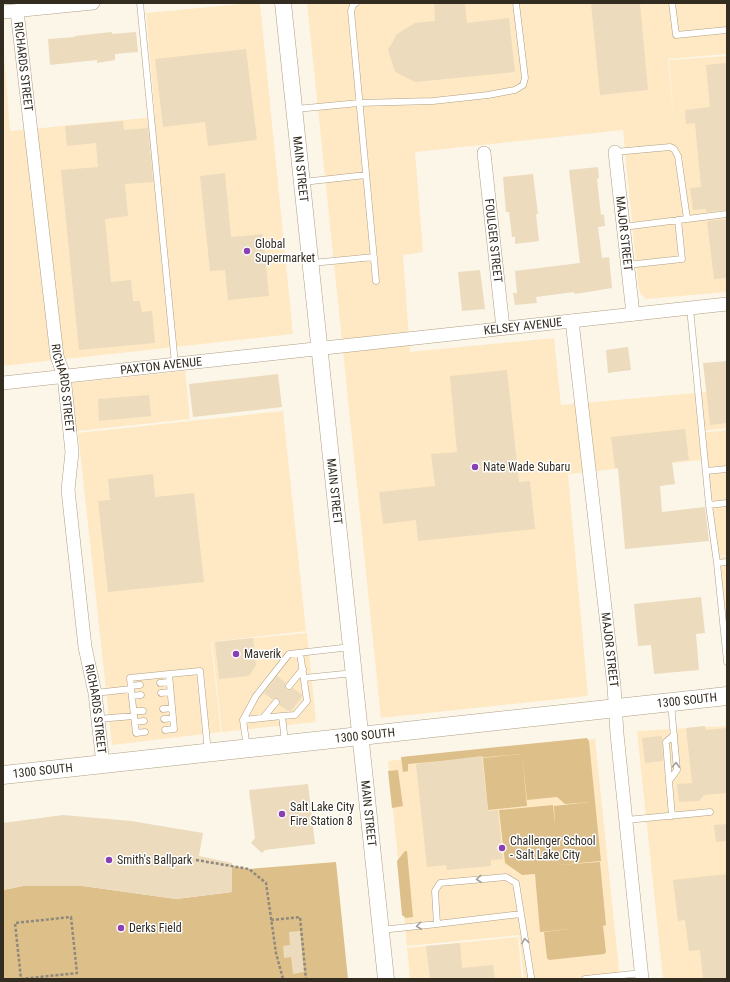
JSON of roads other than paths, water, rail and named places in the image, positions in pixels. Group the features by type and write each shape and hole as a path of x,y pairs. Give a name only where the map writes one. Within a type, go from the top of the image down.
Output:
{"main road":[{"name":"1300 SOUTH","path":"3,775 209,754 727,696"}],"street":[{"path":"3,12 93,3"},
{"name":"MAIN STREET","path":"283,3 386,979"},
{"name":"RICHARDS STREET","path":"17,11 57,356 64,376 72,452 68,490 85,647 95,693 103,764"},
{"name":"MAJOR STREET","path":"615,152 633,314"},
{"name":"FOULGER STREET","path":"484,153 503,328"},
{"name":"KELSEY AVENUE","path":"319,348 727,304"},
{"name":"MAJOR STREET","path":"572,321 614,686 615,709 642,976"},
{"name":"PAXTON AVENUE","path":"3,383 319,348"}],"lane":[{"path":"140,3 175,364"},
{"path":"356,3 352,5 351,11 376,281"},
{"path":"294,109 360,103 433,101 488,95 515,90 523,85 525,78 516,3"},
{"path":"672,3 676,35 727,30"},
{"path":"615,152 670,147 674,149 678,156 687,219"},
{"path":"302,182 366,175"},
{"path":"623,227 727,214"},
{"path":"627,265 682,259 678,220"},
{"path":"310,263 374,257"},
{"path":"690,308 709,505 717,563 727,662"},
{"path":"706,471 727,469"},
{"path":"709,505 727,503"},
{"path":"717,563 727,562"},
{"path":"247,749 243,720 256,696 289,654 351,647"},
{"path":"243,720 295,715 307,700 300,653"},
{"path":"289,686 303,669"},
{"path":"145,732 136,733 130,678 200,671 209,754"},
{"path":"304,678 354,673"},
{"path":"165,730 174,729 168,674"},
{"path":"160,683 169,682"},
{"path":"95,693 140,686"},
{"path":"161,693 170,692"},
{"path":"132,696 141,695"},
{"path":"263,718 276,702"},
{"path":"671,703 677,770 669,781 672,816"},
{"path":"163,709 172,708"},
{"path":"98,719 134,716 143,711"},
{"path":"134,716 144,721"},
{"path":"282,716 285,745"},
{"path":"164,719 173,718"},
{"path":"626,820 710,812"},
{"path":"437,924 435,891 440,883 506,877 516,883 532,979"},
{"path":"381,930 521,914"},
{"path":"585,979 642,976"}],"place":[{"name":"Global Supermarket","path":"247,251"},
{"name":"Nate Wade Subaru","path":"475,467"},
{"name":"Maverik","path":"236,654"},
{"name":"Salt Lake City Fire Station 8","path":"282,814"},
{"name":"Challenger School - Salt Lake City","path":"502,848"},
{"name":"Smith's Ballpark","path":"109,860"},
{"name":"Derks Field","path":"121,928"}]}
